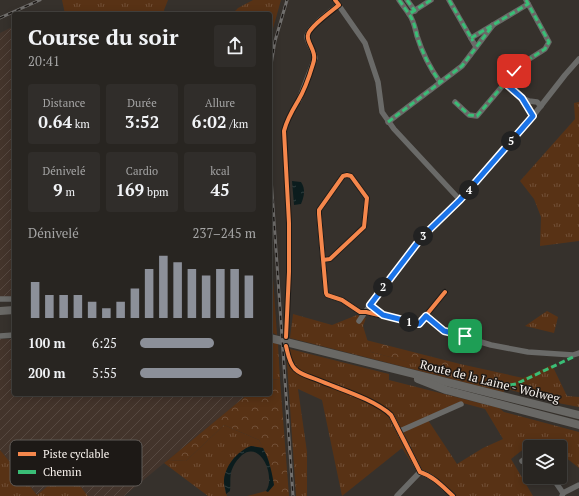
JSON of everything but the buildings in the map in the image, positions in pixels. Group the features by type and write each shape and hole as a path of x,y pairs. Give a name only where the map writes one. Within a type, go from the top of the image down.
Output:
{"highway":[{"path":"0,311 12,310"},
{"name":"Route de la Laine - Wolweg","path":"272,339 578,414"},
{"name":"Route de la Laine - Wolweg","path":"396,370 446,390 578,425"}],"street":[{"path":"399,0 412,13"},
{"path":"407,0 412,13 417,36 432,70 440,82"},
{"path":"412,13 431,0"},
{"path":"449,0 476,47"},
{"path":"455,102 469,115 476,116 520,65 545,48 548,43 548,39 527,2 471,38"},
{"path":"299,100 315,58 307,36 308,33 337,3 365,43 372,59 378,82 382,112 388,122 460,200"},
{"path":"388,122 462,66 493,25"},
{"path":"359,321 422,237 460,200 533,116 579,59"},
{"path":"505,83 522,98 533,116"},
{"path":"522,98 537,102 541,106"},
{"path":"323,260 330,258 364,227 367,198 347,174 343,176 319,210 323,260 326,295 342,300 360,312 383,315 419,324 445,292"},
{"path":"0,300 12,299"},
{"path":"370,305 383,315"},
{"path":"426,316 444,331 491,346 528,352 573,355 579,353"},
{"path":"0,336 12,335"},
{"path":"400,431 461,404"},
{"path":"390,415 400,431 420,472 436,480 453,496"},
{"path":"396,496 420,472"},
{"path":"556,484 562,494 579,485"}],"shaded area":[{"path":"12,27 12,296 0,297 0,33"},
{"path":"0,339 12,339 12,396 246,396 142,481 142,440 10,440 10,462 0,450"},
{"path":"30,486 48,486 37,495"},
{"path":"80,486 136,486 124,496 88,496"}],"green space":[{"path":"62,0 168,0 164,12 65,12"},
{"path":"253,0 281,0 272,32 272,12 234,12 238,8"},
{"path":"579,102 579,241 540,246 541,217 534,199 520,181 575,119 574,103"},
{"path":"272,264 277,335 272,333"},
{"path":"547,311 558,317 554,333 525,326"},
{"path":"293,314 332,325 357,315 366,318 363,326 371,352 457,374 460,364 523,378 552,365 567,396 579,397 579,407 558,403 507,389 503,392 290,338"},
{"path":"366,340 460,364 458,375 371,352"},
{"path":"272,342 278,344 280,379 272,380"},
{"path":"286,348 389,374 389,380 499,408 504,412 579,432 579,468 567,459 567,440 523,440 523,450 511,459 523,479 523,484 526,484 533,496 451,496 442,487 416,470 402,448 342,496 322,400 298,389 307,452 307,496 296,496","holes":["459,402 485,409 503,439 483,448 457,464 426,417"]},
{"path":"280,379 289,496 247,496 266,491 268,492 274,485 268,459 259,440 224,425 186,461 168,460 246,396 272,396 272,380"},
{"path":"224,425 259,440 263,448 251,446 229,467 224,480 227,496 208,496 164,463 168,460 186,461"},
{"path":"0,450 10,462 10,486 30,486 37,495 48,486 80,486 88,496 0,496"}],"water":[{"path":"292,181 301,182 304,187 301,204 294,205"},
{"path":"251,446 263,448 270,466 274,485 268,492 266,491 269,485 269,477 265,462 261,456 255,452 249,452 242,455 234,465 231,473 230,491 226,494 224,482 229,465 236,456"}],"railway":[{"path":"13,12 40,0"},
{"path":"272,59 275,41 287,0"},
{"path":"0,18 12,13"},
{"path":"272,192 293,496"}],"marked path":[{"path":"399,0 409,14"},
{"path":"407,0 415,11"},
{"path":"431,0 409,14 424,54 440,82"},
{"path":"449,0 473,41"},
{"path":"522,98 505,83 520,65 545,49 549,42 526,0"},
{"path":"471,38 528,4"},
{"path":"388,122 462,66 493,25"},
{"path":"455,102 469,115 477,116 505,83"},
{"path":"510,385 516,384 573,357 573,355"}],"cycle path":[{"path":"286,337 289,272 289,223 284,131 290,115 305,88 313,64 314,55 308,38 309,32 316,24 339,5 335,0"},
{"path":"323,260 330,259 364,227 367,198 351,176 343,176 319,210 319,214 326,293 327,295 342,300 360,312 419,324 445,292"},
{"path":"286,346 290,361 297,371 306,376 366,399 384,409 391,415 420,472 434,479 453,496"}],"route":[{"path":"465,336 444,331 426,316 419,324 383,315 370,305 422,237 460,200 533,116 522,98 505,83 514,71"}]}
